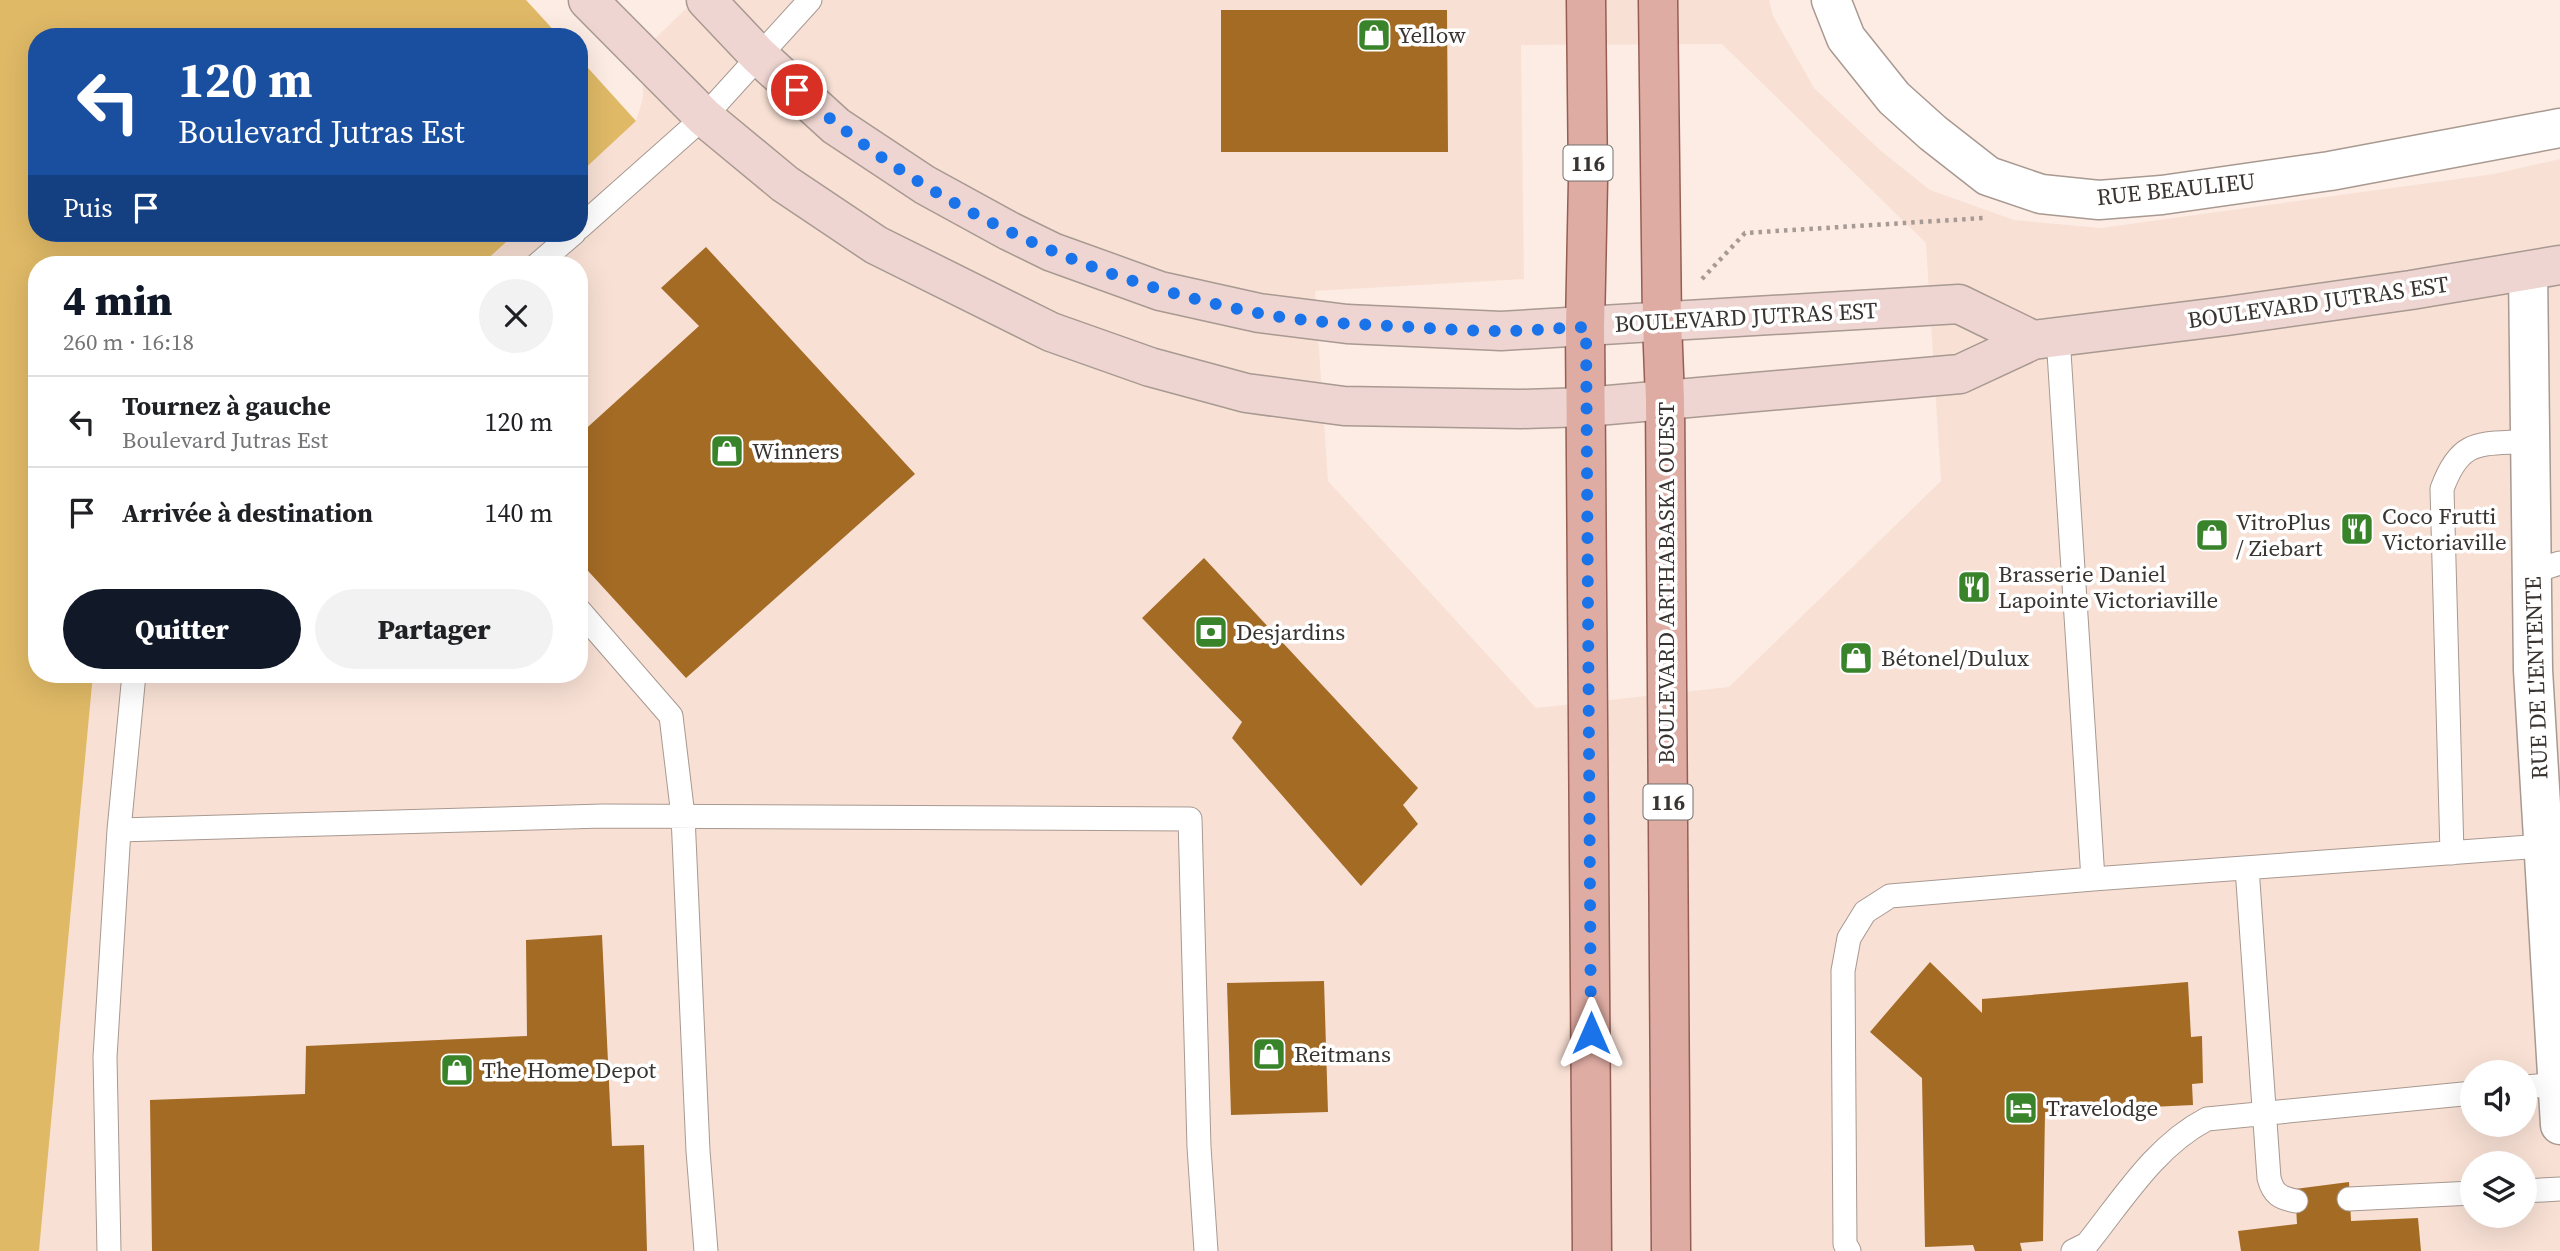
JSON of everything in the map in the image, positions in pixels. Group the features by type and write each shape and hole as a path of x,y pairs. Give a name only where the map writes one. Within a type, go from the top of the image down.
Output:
{"main road":[{"name":"BOULEVARD JUTRAS EST","path":"588,0 704,117 785,184 876,245 1051,332 1150,367 1246,393 1344,406 1521,409 1587,407 1960,374 2046,339 2227,317 2544,268"},
{"name":"BOULEVARD JUTRAS EST","path":"706,0 758,55 836,126 925,185 1052,253 1160,291 1259,313 1347,324 1501,331 1959,304 2046,339"},
{"name":"116","path":"1586,0 1592,1251"},
{"name":"BOULEVARD ARTHABASKA OUEST","path":"1658,0 1665,400 1671,1251"}],"street":[{"name":"RUE BEAULIEU","path":"1831,0 1846,38 1894,98 1988,176 2041,194 2099,200 2162,195 2330,171 2560,128"},
{"name":"RUE DE L'ENTENTE","path":"2544,268 2531,441 2546,568 2533,670 2543,846 2555,954 2541,1086 2560,1125"}],"lane":[{"path":"588,220 704,117 810,0"},
{"path":"547,256 564,242"},
{"path":"2046,339 2093,878"},
{"path":"2452,853 2442,489 2449,468 2459,454 2477,445 2531,441"},
{"path":"588,620 671,716 683,816 698,1151 706,1251"},
{"path":"109,1251 105,1057 119,830 133,683"},
{"path":"119,830 603,816 1190,819 1199,1147 1206,1251"},
{"path":"1849,1251 1845,1244 1843,971 1849,938 1865,912 1890,896 2093,878 2543,846"},
{"path":"2247,868 2269,1178 2272,1191 2283,1199 2296,1201"},
{"path":"2073,1251 2087,1244 2163,1149 2185,1130 2207,1119 2460,1094"},
{"path":"2537,1190 2560,1189"},
{"path":"2349,1199 2460,1195"}],"path":[{"path":"1662,322 1745,233 1989,218"}],"shaded area":[{"path":"0,0 526,0 552,28 28,28 28,242 506,242 491,256 28,256 28,683 92,683 39,1251 0,1251"},
{"path":"695,0 1769,0 1773,16 1814,88 1881,151 1930,190 2014,220 2101,228 2494,174 2560,159 2560,1251 39,1251 92,683 588,683 588,256 491,256 506,242 588,242 588,166 636,121 643,98 643,78 635,58","holes":["1722,44 1926,243 1941,481 1729,687 1536,708 1328,481 1315,291 1524,279 1521,45"]},
{"path":"588,68 636,121 588,166"}],"building":[{"path":"1221,10 1447,10 1448,152 1221,152"},
{"path":"706,247 915,474 686,678 588,571 588,427 699,326 661,288"},
{"path":"1204,558 1418,788 1403,805 1418,824 1361,886 1232,738 1242,722 1142,618"},
{"name":"The Home Depot","path":"602,935 612,1146 644,1145 647,1251 152,1251 150,1100 305,1094 306,1046 527,1036 526,940"},
{"name":"Travelodge","path":"1930,962 1982,1013 1982,999 2188,982 2191,1037 2202,1036 2203,1083 2192,1084 2193,1105 2045,1112 2043,1241 2020,1243 2022,1251 1975,1251 1973,1245 1925,1247 1922,1078 1870,1032"},
{"path":"1324,981 1328,1112 1231,1115 1227,983"},
{"path":"2349,1182 2351,1221 2418,1218 2421,1251 2241,1251 2238,1231 2297,1224 2295,1189"}],"place":[{"name":"Yellow","path":"1374,35"},
{"name":"Winners","path":"727,451"},
{"name":"Coco Frutti Victoriaville","path":"2357,529"},
{"name":"VitroPlus / Ziebart","path":"2212,535"},
{"name":"Brasserie Daniel Lapointe Victoriaville","path":"1974,587"},
{"name":"Desjardins","path":"1211,632"},
{"name":"Bétonel/Dulux","path":"1856,658"},
{"name":"Reitmans","path":"1269,1054"},
{"name":"The Home Depot","path":"457,1070"},
{"name":"Travelodge","path":"2021,1108"}],"route":[{"path":"797,90 836,126 925,185 1052,253 1160,291 1259,313 1347,324 1501,331 1586,327 1591,1033"}]}
